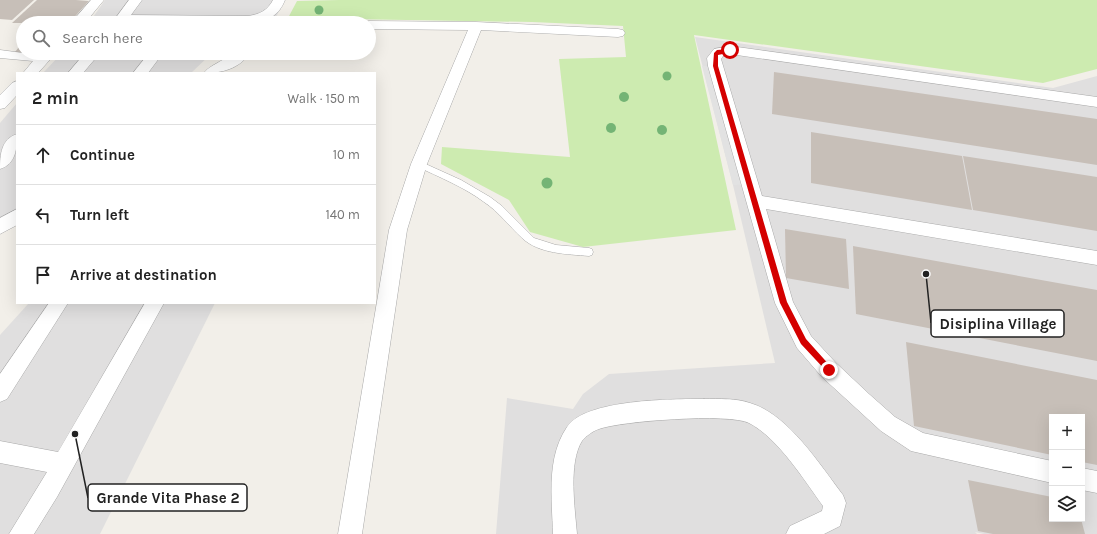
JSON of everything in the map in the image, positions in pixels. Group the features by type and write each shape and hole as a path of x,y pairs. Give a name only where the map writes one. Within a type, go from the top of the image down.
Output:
{"street":[{"path":"84,16 98,0"},
{"path":"125,16 136,0"},
{"path":"264,16 274,11 279,0"},
{"path":"376,25 476,26 618,33"},
{"path":"350,534 398,230 419,164 440,110 458,73 476,26"},
{"path":"1049,471 919,443 888,424 829,370 804,342 784,303 715,66 714,58 719,52 730,50 1097,102"},
{"path":"0,54 16,55"},
{"path":"31,72 43,60"},
{"path":"76,72 87,60"},
{"path":"141,72 150,60"},
{"path":"213,72 234,60"},
{"path":"0,104 16,87"},
{"path":"0,163 16,141"},
{"path":"755,201 1097,258"},
{"path":"0,227 16,217"},
{"path":"0,241 16,231"},
{"path":"0,392 58,304"},
{"path":"21,534 63,464 154,304"},
{"path":"564,534 564,470 569,448 576,432 593,422 611,416 734,409 751,413 765,421 799,456 835,503 832,518 798,534"},
{"path":"0,452 63,464"},
{"path":"1085,480 1097,482"}],"lane":[{"path":"419,164 494,204 525,237 533,242 557,249 589,252"}],"shaded area":[{"path":"105,0 285,0 277,16 94,16"},
{"path":"695,37 1053,88 1097,76 1097,534 984,534 975,532 977,534 496,534 507,398 573,409 583,394 609,374 775,363 733,185"},
{"path":"55,60 205,60 192,72 44,72"},
{"path":"702,66 715,66 750,184 733,185"},
{"path":"16,104 16,223 0,234 0,123"},
{"path":"28,304 215,304 100,534 0,534 0,335"}],"green space":[{"path":"1097,0 1097,69 1043,83 694,35 736,230 583,247 530,232 509,200 441,164 442,147 570,157 559,59 626,57 623,26 532,22 376,19 376,16 289,16 297,1"}],"building":[{"path":"0,0 34,0 12,20 0,19"},
{"path":"37,0 89,1 75,16 20,16"},
{"path":"774,72 1097,119 1097,165 772,114"},
{"path":"811,132 962,156 972,210 811,183"},
{"path":"963,156 1097,177 1097,231 973,210"},
{"path":"785,229 846,239 849,289 786,278"},
{"path":"853,246 1097,290 1097,361 856,314"},
{"path":"906,342 1097,380 1097,465 1085,463 1085,414 1049,414 1049,454 914,426"},
{"path":"968,480 1049,496 1049,522 1082,522 1085,534 993,534 978,531"}],"place":[{"name":"Disiplina Village","path":"926,274"},
{"name":"Grande Vita Phase 2","path":"75,434"}],"route":[{"path":"730,50 715,54 715,66 784,303 804,342 829,370"}]}
